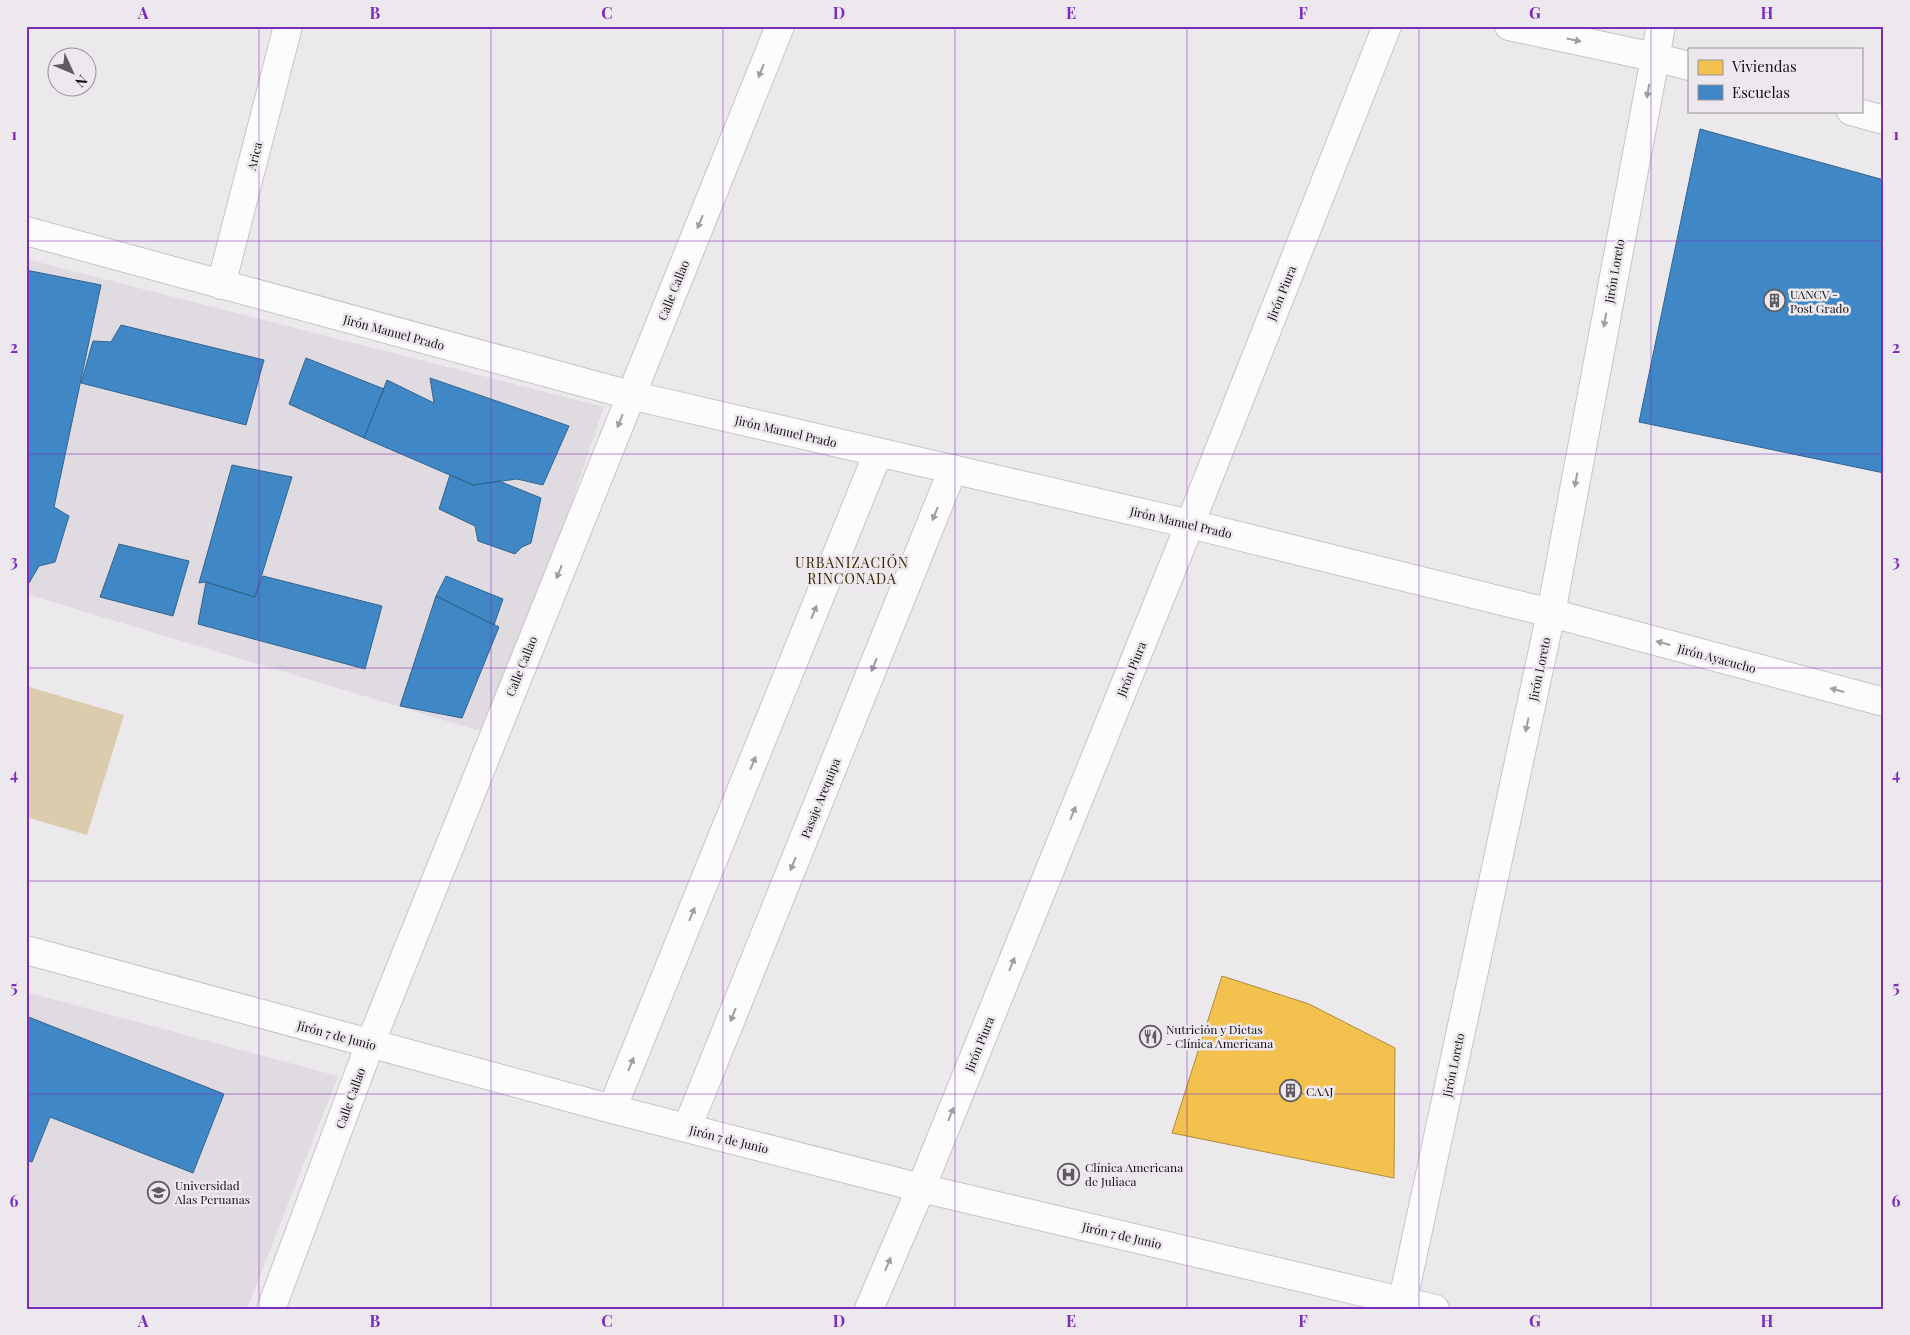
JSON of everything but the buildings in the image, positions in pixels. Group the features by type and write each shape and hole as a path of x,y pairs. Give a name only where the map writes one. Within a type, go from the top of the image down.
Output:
{"street":[{"name":"Arica","path":"221,285 288,26"},
{"name":"Calle Callao","path":"271,1309 370,1044 780,26"},
{"name":"Jirón Piura","path":"869,1309 921,1188 1190,524 1386,26"},
{"path":"1510,26 1688,66"},
{"name":"Jirón Loreto","path":"1402,1305 1551,614 1661,26"},
{"path":"1855,112 1884,120"},
{"name":"Jirón Manuel Prado","path":"26,231 630,395 1190,524 1551,614"},
{"path":"612,1109 878,453"},
{"name":"Pasaje Arequipa","path":"687,1128 953,469"},
{"name":"Jirón Ayacucho","path":"1551,614 1884,702"},
{"name":"Jirón 7 de Junio","path":"26,950 612,1109 921,1188 1402,1305 1435,1309"}],"shaded area":[{"path":"26,259 604,407 493,735 26,594"},
{"path":"26,686 124,715 87,835 26,817"},
{"name":"Universidad Alas Peruanas","path":"26,992 338,1076 247,1309 26,1309"}],"place":[{"name":"UANCV - Post Grado","path":"1774,301"},
{"name":"Nutrición y Dietas - Clínica Americana","path":"1150,1036"},
{"name":"CAAJ","path":"1290,1091"},
{"name":"Clínica Americana de Juliaca","path":"1069,1174"},
{"name":"Universidad Alas Peruanas","path":"159,1192"}],"district":[{"name":"URBANIZACIÓN RINCONADA","path":"852,570"}]}
